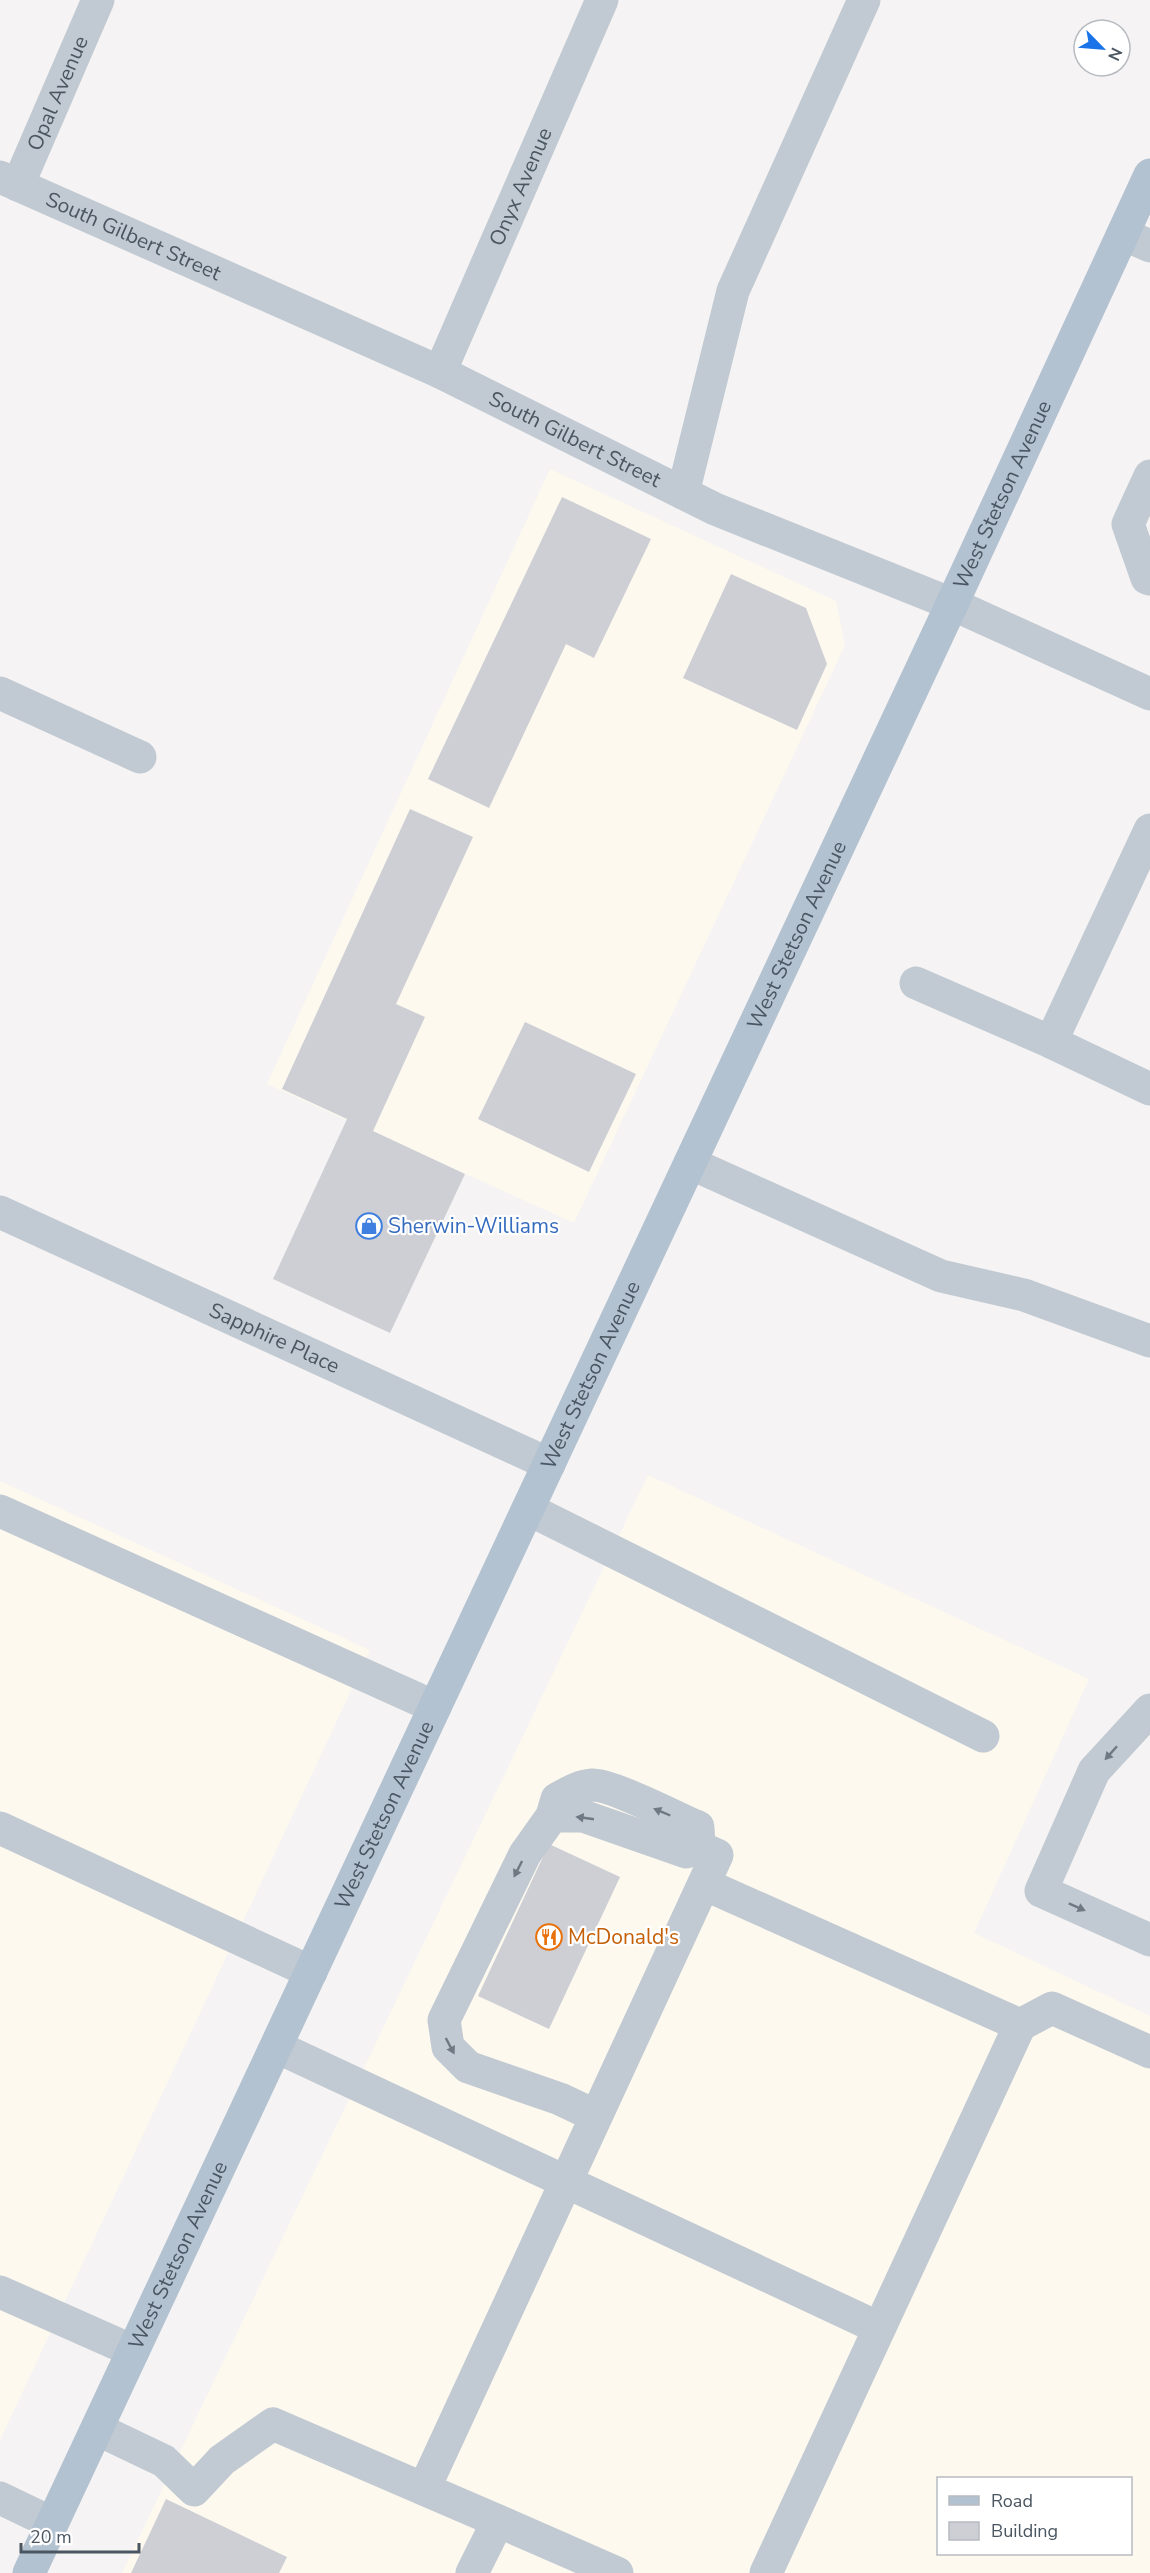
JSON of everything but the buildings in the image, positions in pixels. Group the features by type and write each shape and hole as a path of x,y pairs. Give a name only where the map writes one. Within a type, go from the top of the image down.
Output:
{"main road":[{"name":"West Stetson Avenue","path":"29,2573 952,604 1136,240 1150,175"}],"street":[{"name":"Opal Avenue","path":"9,181 98,0"},
{"name":"Onyx Avenue","path":"440,372 602,0"},
{"path":"683,493 733,291 864,0"},
{"name":"South Gilbert Street","path":"9,181 440,372 715,509 952,604 1150,694"},
{"path":"1150,476 1128,524 1147,578 1150,579"},
{"path":"0,693 140,757"},
{"path":"1050,1042 1150,832"},
{"path":"916,983 1150,1089"},
{"path":"690,1162 941,1276 1024,1295 1150,1341"},
{"name":"Sapphire Place","path":"0,1212 549,1464"},
{"path":"528,1509 983,1736"},
{"path":"0,1511 435,1707"},
{"path":"1150,1710 1094,1771 1041,1891 1150,1940"},
{"path":"424,2489 596,2116 707,1862 698,1827 595,1785 580,1787 557,1799 552,1816 525,1854 444,2020 444,2032 448,2047 468,2067 560,2099 596,2116"},
{"path":"0,1828 311,1972"},
{"path":"707,1862 1020,2025"},
{"path":"766,2573 1020,2025 1052,2008 1150,2052"},
{"path":"277,2047 879,2328"},
{"path":"3,2301 133,2351"},
{"path":"96,2428 164,2461 194,2490 222,2460 273,2424 498,2521 557,2561 616,2573"},
{"path":"0,2498 52,2523"},
{"path":"472,2573 498,2521"}],"shaded area":[{"path":"550,469 836,601 845,645 574,1223 267,1084"},
{"path":"648,1475 1089,1679 974,1933 1150,2016 1150,2573 122,2573"},
{"path":"0,1481 370,1650 0,2440"}],"place":[{"name":"Sherwin-Williams","path":"369,1226"},
{"name":"McDonald's","path":"549,1937"}]}
